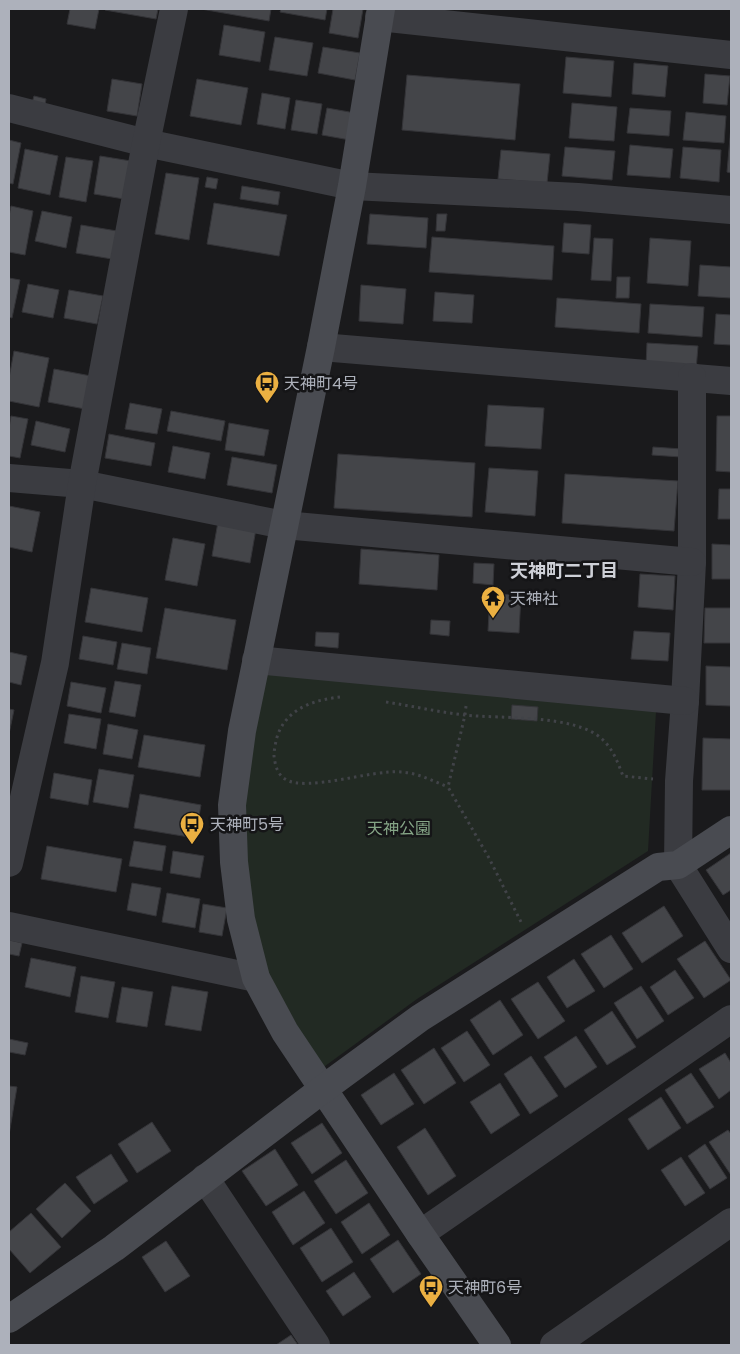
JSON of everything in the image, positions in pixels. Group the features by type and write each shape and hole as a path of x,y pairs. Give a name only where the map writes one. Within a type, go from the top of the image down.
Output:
{"street":[{"path":"9,863 55,663 82,484 146,143 174,9"},
{"path":"497,1345 420,1234 285,1032 256,978 241,919 234,862 232,806 242,731 321,348 352,186 380,13 526,34 731,55"},
{"path":"9,108 146,143 352,186 578,197 731,210"},
{"path":"321,348 731,381"},
{"path":"692,377 692,562 685,701 678,781 678,865 731,949"},
{"path":"9,478 82,484 284,525 692,562"},
{"path":"256,660 685,701"},
{"path":"9,1319 114,1248 323,1089 420,1018 658,866 678,865 731,830"},
{"path":"9,926 256,978"},
{"path":"420,1234 731,1019"},
{"path":"205,1178 316,1345"},
{"path":"554,1345 731,1222"}],"path":[{"path":"448,787 465,715 467,680"},
{"path":"349,698 323,699 303,706 289,715 278,731 274,752 276,767 285,779 303,784 322,783 381,772 402,772 421,776 448,787 489,858 533,946"},
{"path":"384,702 465,715 546,720 583,728 602,739 614,754 623,776 678,781"}],"green space":[{"name":"天神公園","path":"261,662 657,694 648,851 417,999 321,1069 261,960 248,912 244,796"}],"building":[{"path":"70,9 99,9 95,29 67,24"},
{"path":"105,9 158,9 156,19"},
{"path":"201,9 271,9 269,21"},
{"path":"281,9 327,9 325,20 280,12"},
{"path":"333,9 363,9 358,38 329,33"},
{"path":"224,25 265,32 260,62 219,55"},
{"path":"275,37 313,43 307,76 269,70"},
{"path":"323,47 360,53 355,80 318,73"},
{"path":"566,57 614,61 611,97 563,93"},
{"path":"634,63 668,66 665,97 632,94"},
{"path":"705,74 730,76 727,105 703,103"},
{"path":"407,75 520,84 515,140 402,130"},
{"path":"112,79 142,84 137,116 107,111"},
{"path":"197,79 248,88 241,125 190,116"},
{"path":"262,93 290,98 285,129 257,124"},
{"path":"34,96 46,99 45,105 32,103"},
{"path":"296,100 322,104 317,134 291,130"},
{"path":"572,103 617,107 614,141 569,138"},
{"path":"327,108 355,113 350,140 322,135"},
{"path":"630,108 671,111 669,136 627,133"},
{"path":"686,112 726,116 724,143 683,140"},
{"path":"731,126 731,173 727,172"},
{"path":"9,140 21,143 13,184 9,183"},
{"path":"630,145 673,149 670,178 627,175"},
{"path":"565,147 615,151 612,180 562,176"},
{"path":"683,147 721,150 719,182 680,178"},
{"path":"25,149 58,156 50,195 18,188"},
{"path":"501,150 550,154 547,183 498,179"},
{"path":"100,156 131,161 124,199 94,194"},
{"path":"66,157 93,161 86,202 59,197"},
{"path":"166,173 199,178 189,240 155,234"},
{"path":"207,177 218,179 216,189 205,187"},
{"path":"242,186 280,192 278,205 240,199"},
{"path":"214,203 287,215 279,256 207,244"},
{"path":"11,206 33,211 25,255 9,252 9,216"},
{"path":"42,211 72,217 66,248 35,241"},
{"path":"370,214 428,218 426,248 367,244"},
{"path":"437,214 447,214 445,231 436,231"},
{"path":"564,223 591,225 589,254 562,252"},
{"path":"81,225 117,231 112,259 76,253"},
{"path":"432,237 554,246 552,280 429,272"},
{"path":"594,238 613,239 611,281 591,280"},
{"path":"650,238 691,241 688,286 647,283"},
{"path":"700,265 731,267 731,298 698,296"},
{"path":"617,277 630,277 629,298 616,298"},
{"path":"9,278 20,280 12,318 9,317"},
{"path":"28,284 59,290 53,318 22,312"},
{"path":"361,285 406,289 403,324 359,321"},
{"path":"69,290 103,296 97,324 64,318"},
{"path":"435,292 474,295 472,323 433,321"},
{"path":"557,298 641,304 639,333 555,327"},
{"path":"650,304 704,307 702,337 648,333"},
{"path":"716,314 731,315 731,345 714,344"},
{"path":"647,343 698,346 696,370 646,366"},
{"path":"14,351 49,358 39,407 9,401 9,378"},
{"path":"54,369 91,376 85,409 48,402"},
{"path":"130,403 162,409 157,434 125,429"},
{"path":"488,405 544,408 541,449 485,446"},
{"path":"171,411 225,421 221,441 167,431"},
{"path":"11,416 28,419 20,458 9,456"},
{"path":"717,416 731,416 731,472 716,471"},
{"path":"36,421 70,429 65,452 31,445"},
{"path":"229,423 269,430 264,456 225,450"},
{"path":"109,434 155,443 151,466 105,458"},
{"path":"173,446 210,453 205,479 168,472"},
{"path":"653,447 682,449 681,457 652,455"},
{"path":"338,454 475,463 472,517 334,508"},
{"path":"232,457 277,465 272,493 227,485"},
{"path":"489,468 538,471 535,516 485,512"},
{"path":"565,474 678,481 674,531 562,523"},
{"path":"719,489 731,489 731,519 718,519"},
{"path":"9,506 40,512 32,552 9,547"},
{"path":"218,522 256,529 250,563 212,556"},
{"path":"173,538 205,544 197,586 165,580"},
{"path":"712,544 731,545 731,579 712,579"},
{"path":"361,549 439,555 437,590 359,584"},
{"path":"474,563 494,564 493,585 473,583"},
{"path":"640,574 675,576 673,610 638,607"},
{"path":"91,588 148,598 142,632 85,622"},
{"path":"490,594 521,595 519,633 488,631"},
{"path":"165,608 236,620 227,670 156,658"},
{"path":"705,608 731,608 731,643 704,643"},
{"path":"431,620 450,621 449,636 430,634"},
{"path":"634,631 670,633 668,661 631,659"},
{"path":"316,632 339,633 338,648 315,646"},
{"path":"83,636 117,642 113,665 79,659"},
{"path":"122,643 151,648 147,674 117,669"},
{"path":"9,652 27,656 21,685 9,682"},
{"path":"706,666 731,667 731,706 706,705"},
{"path":"115,681 141,685 135,717 109,712"},
{"path":"71,682 106,688 101,713 67,706"},
{"path":"512,705 538,707 537,721 511,719"},
{"path":"9,709 14,710 9,734"},
{"path":"69,714 101,719 96,749 64,743"},
{"path":"108,724 138,730 132,759 103,754"},
{"path":"144,735 205,745 200,777 138,767"},
{"path":"703,738 731,739 731,790 702,790"},
{"path":"99,769 134,775 128,808 93,802"},
{"path":"54,773 92,780 88,805 50,798"},
{"path":"140,794 201,805 195,838 134,828"},
{"path":"134,841 166,846 162,871 129,866"},
{"path":"47,846 122,859 116,892 41,879"},
{"path":"173,851 204,856 200,878 170,873"},
{"path":"731,853 731,890 723,895 706,870"},
{"path":"132,883 161,888 156,916 127,910"},
{"path":"167,893 200,899 195,928 162,922"},
{"path":"203,904 227,908 222,936 199,932"},
{"path":"664,906 683,936 642,963 622,933"},
{"path":"611,935 633,969 604,988 581,954"},
{"path":"9,940 22,943 19,956 9,954"},
{"path":"705,941 731,980 704,998 677,959"},
{"path":"31,958 76,967 70,997 25,987"},
{"path":"574,959 595,991 567,1008 547,977"},
{"path":"675,970 694,998 668,1015 650,987"},
{"path":"81,976 115,982 108,1018 75,1012"},
{"path":"538,982 565,1021 538,1039 511,999"},
{"path":"172,986 208,992 201,1031 165,1025"},
{"path":"641,986 664,1021 637,1039 614,1003"},
{"path":"122,987 153,992 147,1027 116,1022"},
{"path":"500,1000 523,1035 493,1055 470,1020"},
{"path":"612,1011 636,1047 607,1065 584,1030"},
{"path":"467,1031 490,1065 464,1082 441,1048"},
{"path":"576,1036 597,1067 565,1088 544,1057"},
{"path":"9,1039 28,1043 25,1055 9,1052"},
{"path":"434,1048 456,1083 424,1104 401,1070"},
{"path":"725,1053 731,1063 731,1090 719,1099 699,1069"},
{"path":"531,1056 558,1096 530,1114 504,1074"},
{"path":"394,1073 414,1104 381,1125 361,1095"},
{"path":"691,1073 714,1107 687,1124 665,1090"},
{"path":"500,1083 520,1115 491,1134 470,1102"},
{"path":"9,1086 17,1087 9,1135"},
{"path":"661,1097 681,1128 648,1150 628,1119"},
{"path":"152,1122 171,1151 137,1173 118,1144"},
{"path":"322,1123 342,1153 312,1174 291,1143"},
{"path":"425,1128 456,1176 428,1195 397,1147"},
{"path":"728,1130 731,1134 731,1175 709,1142"},
{"path":"705,1144 727,1178 710,1189 688,1156"},
{"path":"275,1149 298,1185 266,1206 242,1171"},
{"path":"111,1154 128,1181 94,1204 76,1177"},
{"path":"681,1157 705,1193 685,1206 661,1170"},
{"path":"346,1160 368,1193 336,1214 314,1181"},
{"path":"65,1183 91,1211 62,1238 36,1209"},
{"path":"304,1191 325,1223 293,1245 272,1212"},
{"path":"369,1203 390,1235 362,1254 341,1222"},
{"path":"31,1213 61,1247 30,1273 9,1249 9,1232"},
{"path":"331,1228 353,1262 322,1282 300,1248"},
{"path":"398,1240 421,1274 393,1293 370,1259"},
{"path":"166,1241 190,1276 165,1292 142,1257"},
{"path":"354,1272 371,1297 343,1316 326,1291"},
{"path":"291,1335 298,1345 276,1345"}],"place":[{"name":"天神町4号","path":"267,404"},
{"name":"天神社","path":"493,619"},
{"name":"天神町5号","path":"192,845"},
{"name":"天神町6号","path":"431,1308"}],"district":[{"name":"天神町二丁目","path":"564,570"}]}
